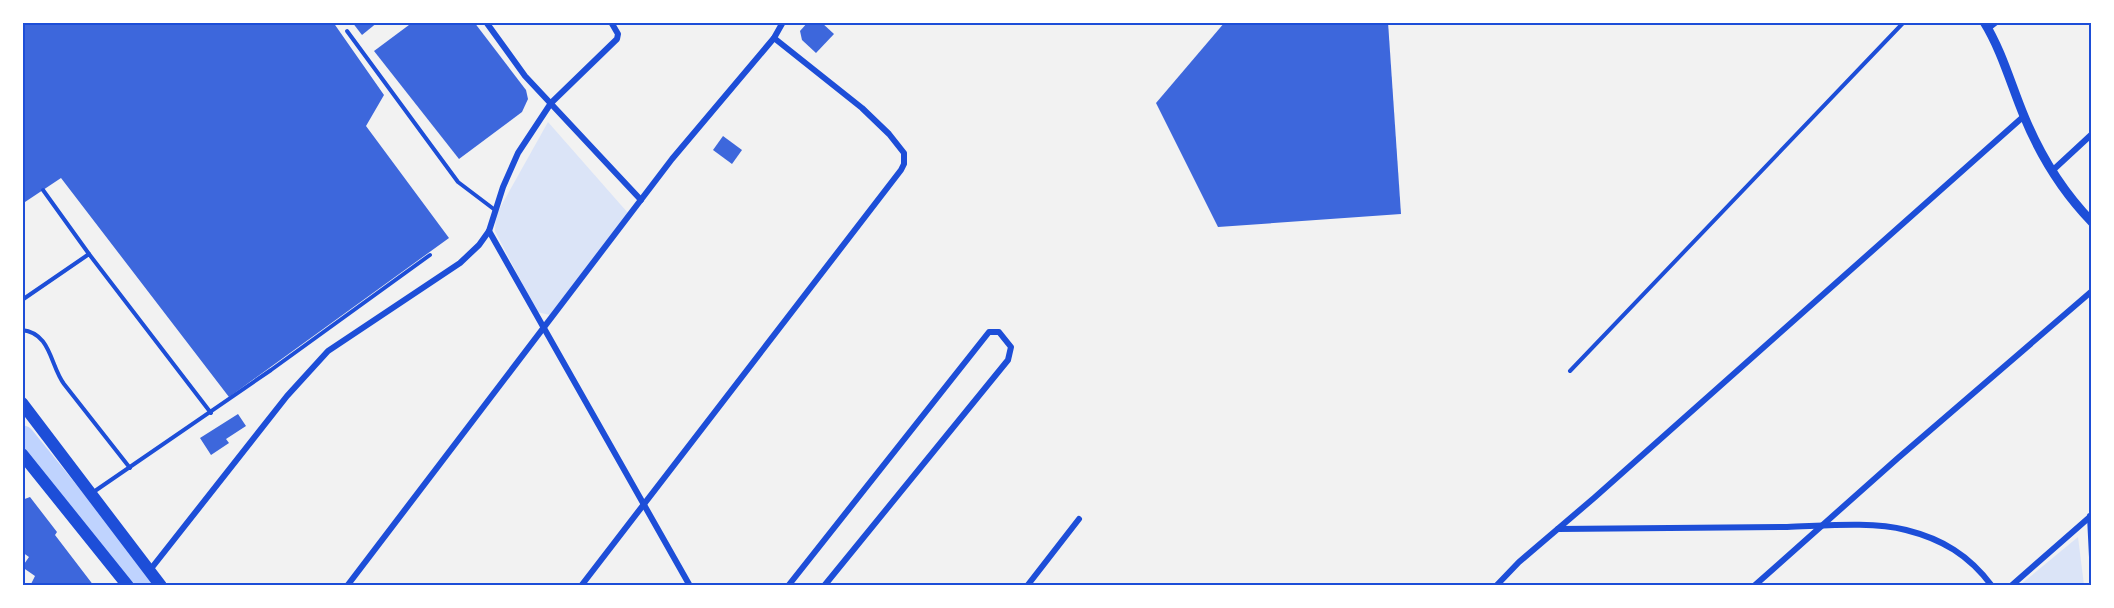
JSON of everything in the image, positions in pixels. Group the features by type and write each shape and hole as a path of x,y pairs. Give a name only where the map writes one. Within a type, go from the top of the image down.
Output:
{"main road":[{"path":"22,403 161,585"},
{"path":"23,457 128,585"}],"street":[{"path":"486,22 525,76 641,200"},
{"path":"150,570 286,396 328,351 460,263 479,245 489,231 503,187 518,153 550,104 614,44 618,34 611,22"},
{"path":"347,585 544,330 672,159 774,38 783,22"},
{"path":"1987,26 2040,150 2052,171 2091,222"},
{"path":"581,585 901,170 905,159 904,153 890,134 862,108 774,38"},
{"path":"1496,585 1519,562 2024,116"},
{"path":"2052,171 2091,134"},
{"path":"489,231 690,585"},
{"path":"1754,585 2091,291"},
{"path":"788,585 989,332 999,332 1011,347 1008,360 824,585"},
{"path":"2091,515 2091,557"},
{"path":"2011,585 2091,515"},
{"path":"1027,585 1080,519"},
{"path":"1558,529 1820,526 1879,526 1903,529 1952,548 1968,559 1992,585"}],"lane":[{"path":"1570,371 1904,22"},
{"path":"1987,26 1998,22"},
{"path":"347,31 451,173 468,191 495,210"},
{"path":"43,190 211,413"},
{"path":"22,300 89,254"},
{"path":"91,494 211,413 430,255"},
{"path":"22,330 30,331 42,338 58,376 130,468"},
{"path":"22,369 22,382"}],"shaded area":[{"path":"548,122 628,213 550,315 537,312 495,231 496,215"},
{"path":"2078,537 2084,585 2020,585"}],"building":[{"path":"22,22 333,22 384,95 366,126 449,238 229,397 61,178 22,204"},
{"path":"352,22 378,22 362,35"},
{"path":"413,22 474,22 526,90 528,99 522,112 459,159 374,51"},
{"path":"808,22 821,22 834,34 816,53 802,40 800,31"},
{"path":"1225,22 1388,22 1401,214 1218,227 1156,103"},
{"path":"723,136 742,150 732,164 713,150"},
{"path":"238,414 246,426 226,439 229,443 211,455 200,438"},
{"path":"30,497 57,532 55,535 94,586 30,586 35,576 22,567 29,557 22,552 22,500"}],"waterway":[{"path":"22,439 141,586"}]}
